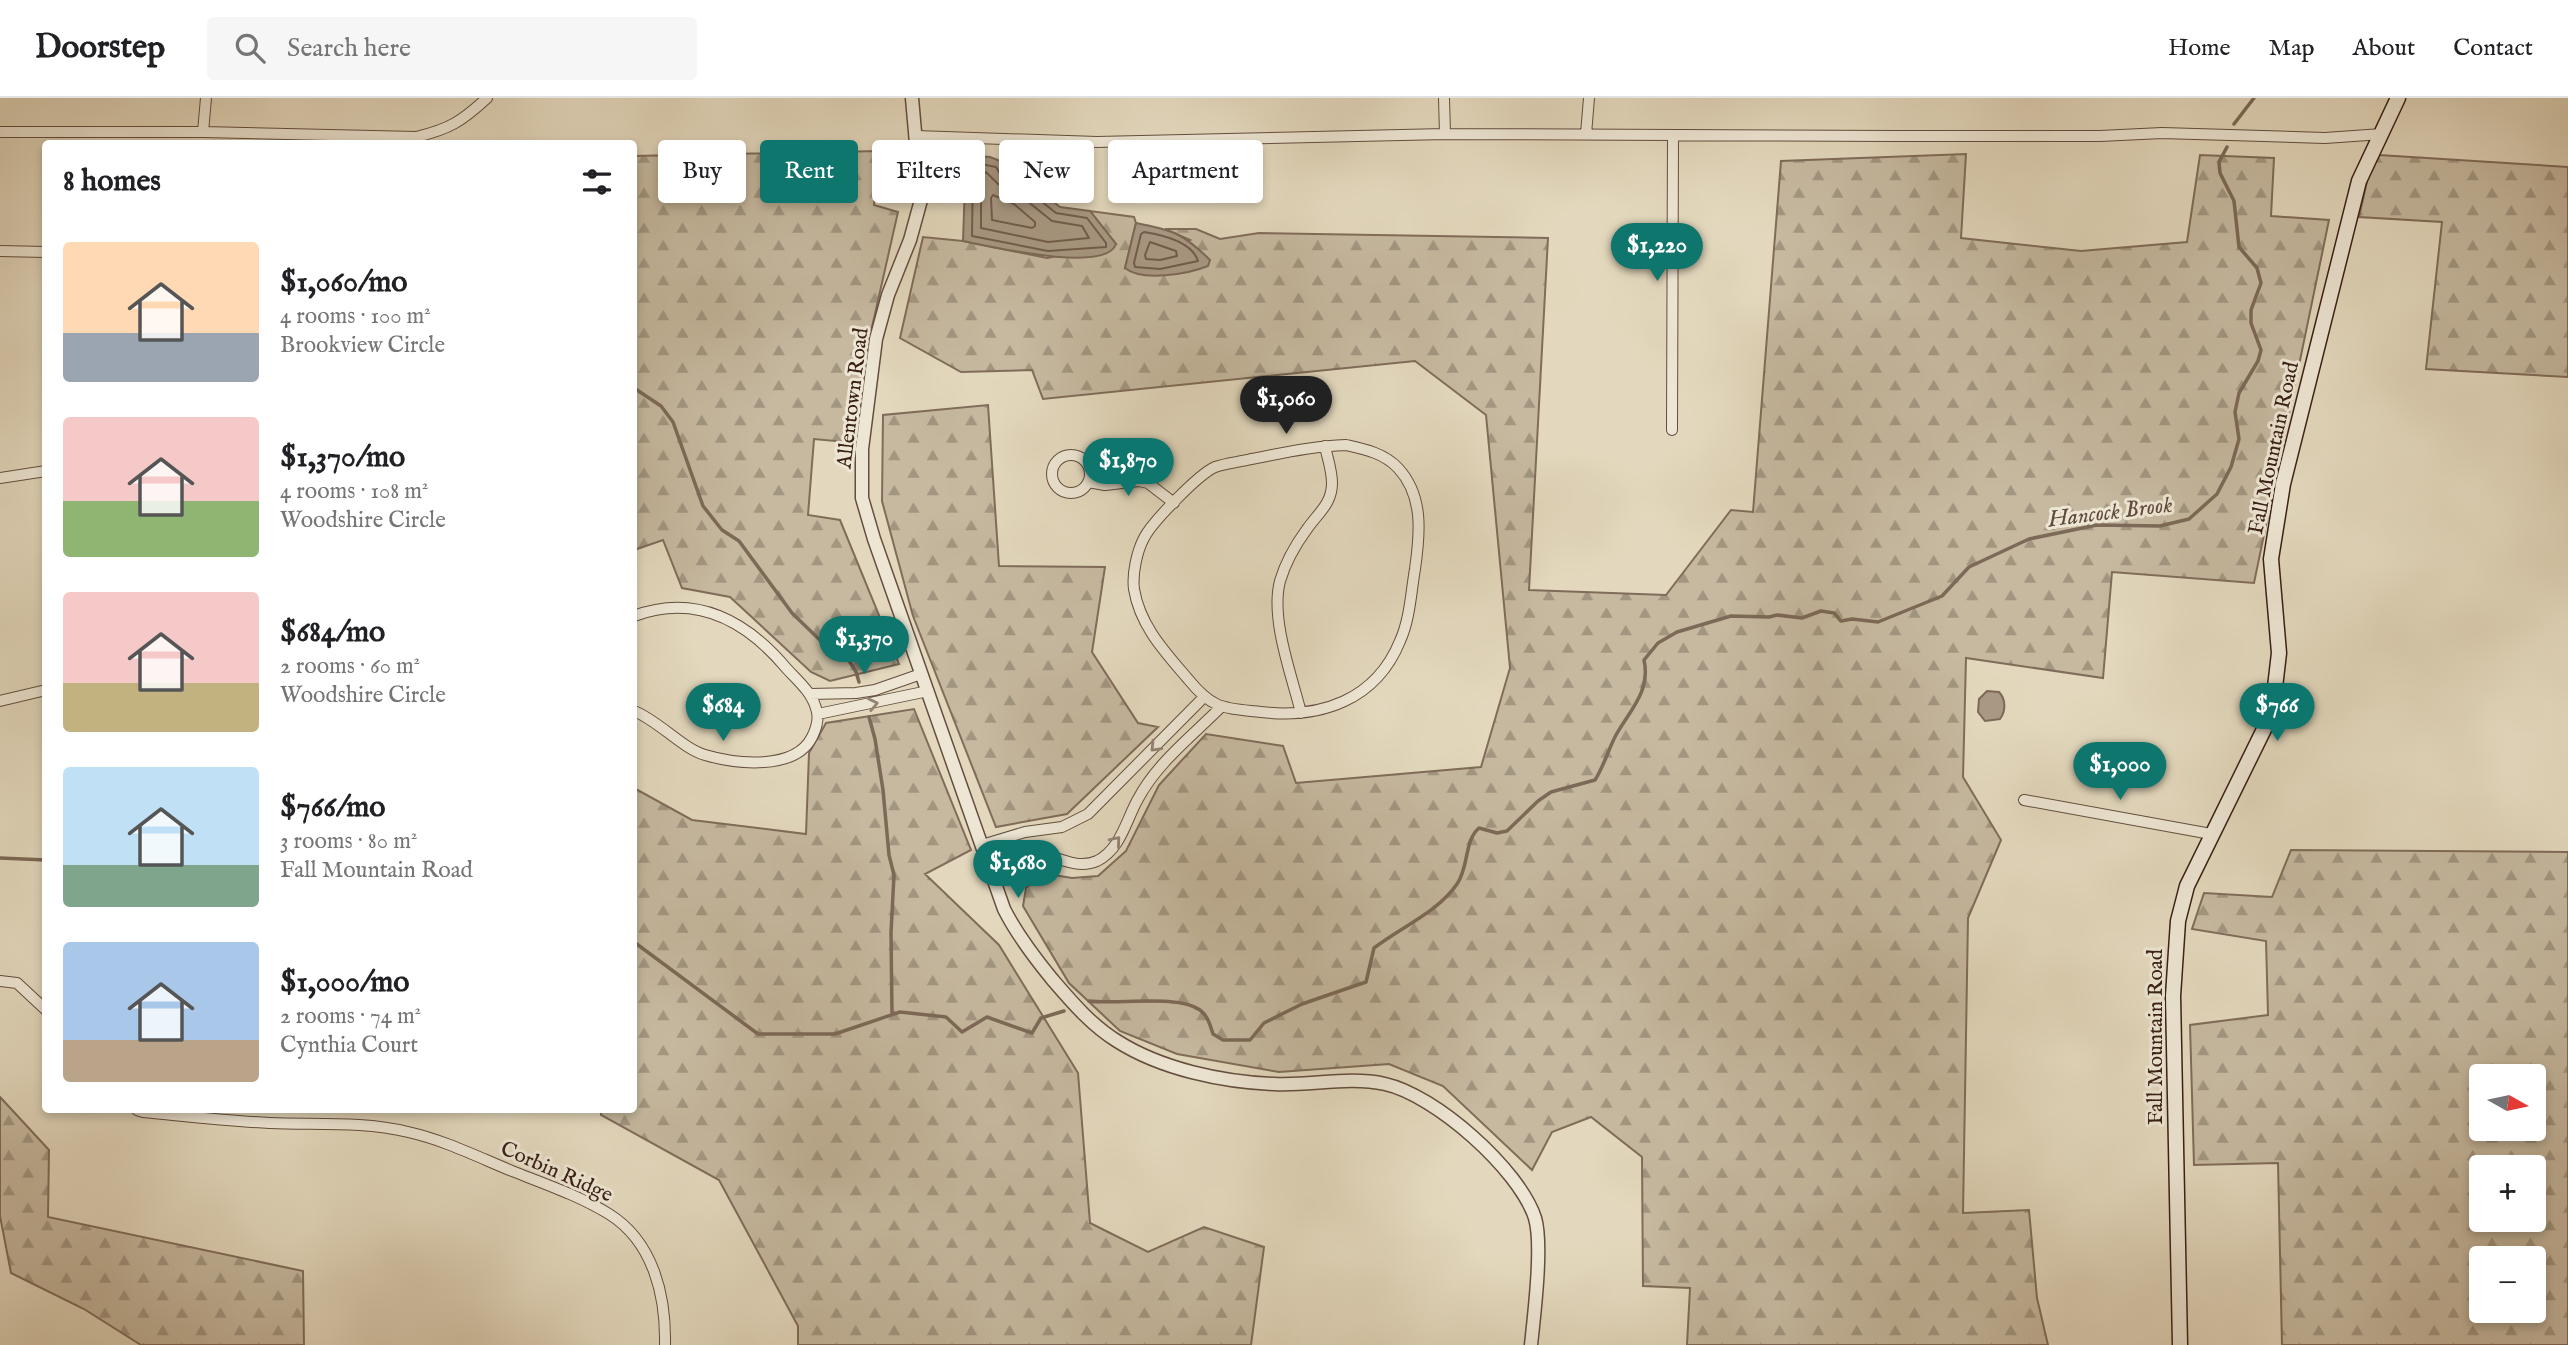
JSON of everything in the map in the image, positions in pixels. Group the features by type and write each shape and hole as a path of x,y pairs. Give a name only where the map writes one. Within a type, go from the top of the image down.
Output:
{"main road":[{"name":"Fall Mountain Road","path":"2180,1345 2172,996 2178,921 2187,886 2272,713 2279,653 2271,559 2281,494 2359,181 2398,98"}],"street":[{"path":"203,132 206,98"},
{"path":"0,132 203,132 416,137 444,131 455,125 487,98"},
{"name":"Allentown Road","path":"912,98 920,200 910,240 888,295 876,339 862,449 862,498 921,674 1013,928 1073,1003 1097,1027 1134,1050 1175,1066 1250,1082 1306,1084 1365,1081 1387,1085 1405,1090 1435,1107 1482,1146 1520,1188 1535,1220 1537,1257 1531,1345"},
{"path":"1444,98 1445,134"},
{"path":"1586,134 1589,98"},
{"path":"916,136 1097,142 1445,134 2077,136 2162,133 2325,138 2382,134"},
{"path":"1672,136 1672,430"},
{"path":"0,251 42,253"},
{"path":"1346,445 1383,456 1399,468 1420,513 1417,556 1401,640 1384,672 1364,691 1344,702 1314,712 1286,715 1222,707 1203,698 1148,630 1134,588 1135,568 1144,537 1187,488 1214,467 1325,446 1346,445"},
{"path":"1301,713 1278,615 1279,583 1301,538 1326,506 1332,483 1325,446"},
{"path":"0,478 42,472"},
{"path":"1088,482 1105,485 1139,481 1148,483 1174,503"},
{"path":"637,615 658,609 685,609 717,614 738,623 764,643 810,694 818,714 814,735 798,754 784,759 751,763 698,753 658,722 637,712"},
{"path":"810,694 875,690 921,674"},
{"path":"0,701 42,691"},
{"path":"818,714 928,691"},
{"path":"982,845 1025,832 1062,827 1088,814 1203,698"},
{"path":"987,861 1020,850 1083,864 1097,860 1116,844 1125,831 1135,805 1150,779 1222,707"},
{"path":"2024,800 2211,834"},
{"path":"0,981 17,984 42,1006"},
{"name":"Corbin Ridge","path":"153,1113 368,1126 408,1131 450,1145 555,1188 611,1215 632,1236 654,1269 664,1305 665,1345"}],"green space":[{"path":"858,151 872,151 872,203 898,212 846,442 814,439 808,515 840,520 899,664 830,681 811,672 730,597 682,588 663,540 637,549 637,156 658,156 658,203 746,203 746,154 760,153 760,203 858,203"},
{"path":"1966,154 1961,238 2081,251 2187,242 2200,155 2274,158 2271,216 2329,220 2254,583 2112,572 2103,678 1966,658 1963,777 2001,840 1968,918 1963,1213 2029,1210 2037,1298 2048,1345 1687,1345 1690,1288 1643,1286 1642,1157 1591,1117 1552,1132 1532,1170 1443,1086 1389,1064 1279,1072 1177,1054 1120,1031 1069,983 1023,906 1026,888 1042,873 1072,878 1098,876 1126,851 1159,785 1206,734 1283,746 1296,783 1481,767 1510,668 1486,415 1415,361 1043,399 1032,370 961,372 900,338 923,237 963,241 1047,258 1116,244 1090,211 1134,217 1136,223 1125,268 1190,240 1165,229 1196,229 1220,239 1259,233 1548,238 1529,590 1666,595 1731,510 1753,512 1781,161"},
{"path":"2379,155 2568,167 2568,377 2426,369 2442,222 2359,217 2368,177"},
{"path":"988,405 999,566 1105,567 1092,652 1138,723 1158,727 1067,814 996,827 913,616 882,501 883,415"},
{"path":"914,709 971,850 925,874 999,945 1078,1073 1090,1223 1148,1252 1204,1227 1264,1247 1251,1345 798,1345 798,1326 719,1180 601,1115 637,1113 637,790 692,820 806,834 809,753 826,723"},
{"path":"2291,850 2568,852 2568,1345 2282,1345 2278,1163 2194,1165 2190,1025 2268,1015 2266,941 2192,929 2204,893 2272,897"},
{"path":"0,1097 49,1150 48,1217 303,1271 304,1345 141,1345 84,1309 11,1273 0,1216"}],"water":[{"path":"985,157 999,160 999,203 1055,203 1060,207 1090,211 1116,244 1108,253 1070,258 963,241 964,203 985,203"},
{"path":"1136,223 1184,238 1210,260 1208,266 1189,272 1153,276 1125,268"},
{"path":"1987,691 1999,692 2003,698 2004,709 2000,719 1985,721 1978,712 1979,699"}],"waterway":[{"name":"Hancock Brook","path":"2234,124 2254,98"},
{"name":"Hancock Brook","path":"1089,1001 1162,1001 1190,1005 1203,1012 1213,1034 1223,1040 1250,1040 1264,1023 1302,1004 1366,982 1374,948 1430,911 1457,884 1471,840 1479,828 1497,833 1507,831 1551,792 1595,780 1616,735 1642,691 1645,681 1644,660 1658,643 1677,632 1731,616 1777,615 1802,618 1821,611 1834,613 1841,621 1852,619 1878,622 1942,596 1969,567 2029,539 2097,525 2160,526 2189,519 2217,494 2231,467 2239,439 2235,412 2239,393 2258,361 2261,350 2251,323 2251,310 2261,283 2257,268 2239,247 2234,201 2220,173 2219,162 2227,147"},
{"path":"637,390 661,406 673,422 703,506 722,530 739,541 792,613 824,644 845,654 859,682"},
{"path":"869,717 875,739 889,855 894,875 891,933 892,1014"},
{"name":"Hancock Brook","path":"0,858 42,860"},
{"name":"Hancock Brook","path":"637,944 758,1034 835,1034 900,1012 946,1017 962,1032 987,1017 1032,1033 1041,1018 1064,1011"}]}
